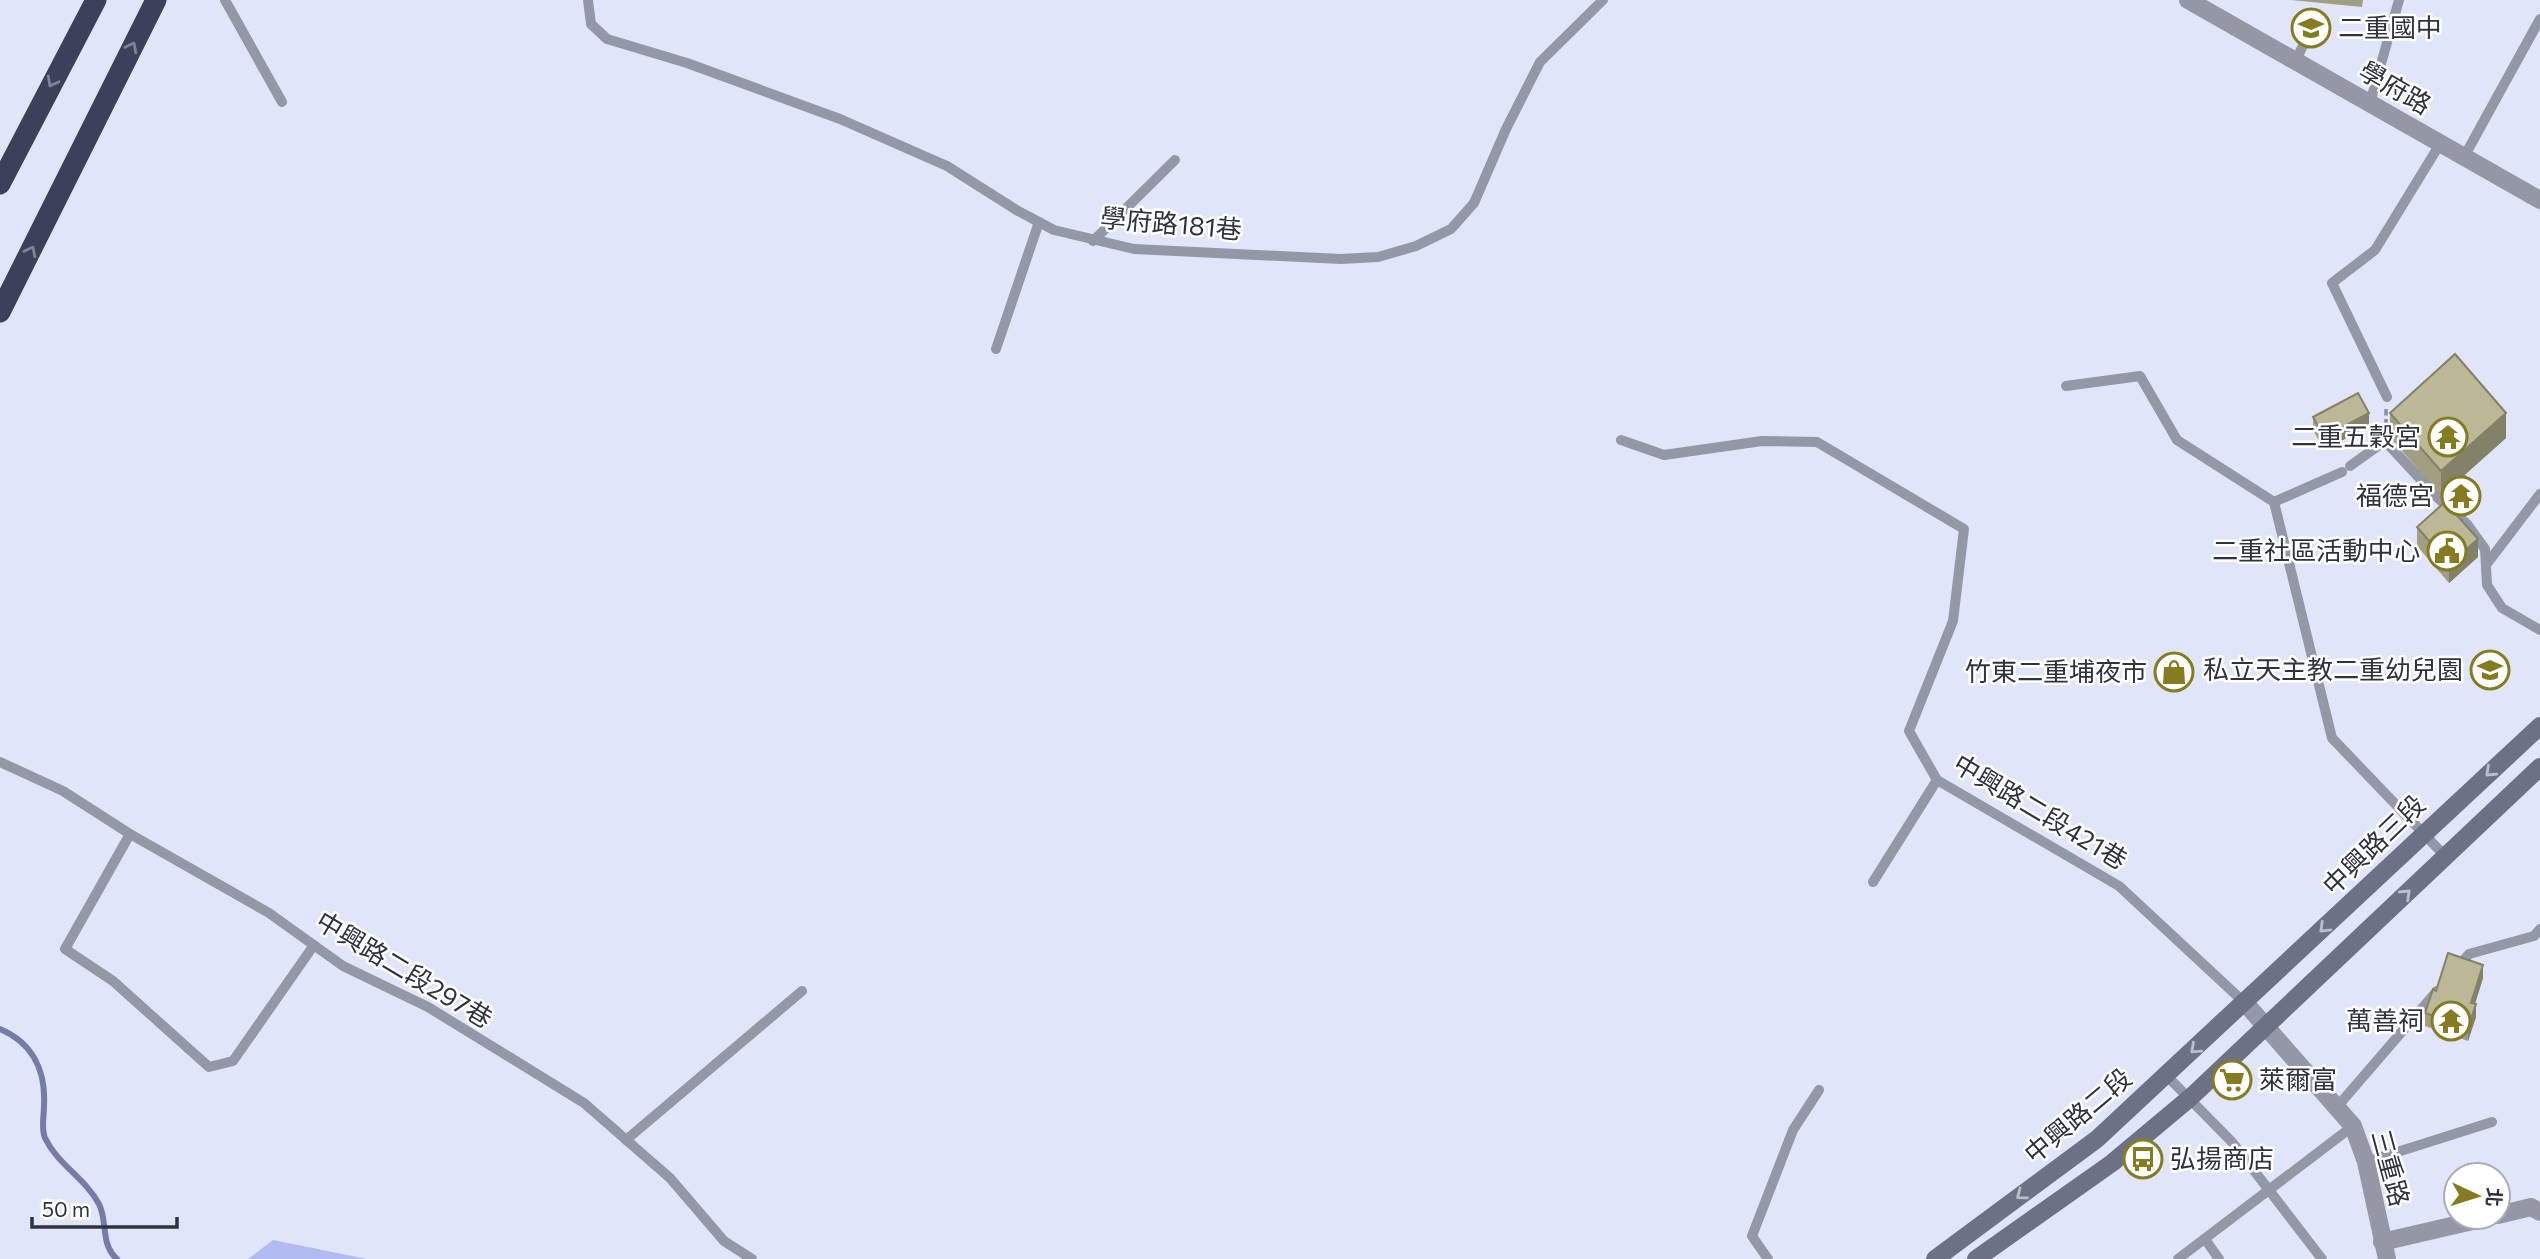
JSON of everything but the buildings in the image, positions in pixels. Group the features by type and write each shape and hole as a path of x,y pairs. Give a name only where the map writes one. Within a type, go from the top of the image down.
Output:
{"highway":[{"path":"0,184 96,0"},
{"path":"0,312 156,0"}],"main road":[{"name":"中興路三段","path":"2246,1004 2540,726"},
{"path":"2267,1025 2540,767"},
{"name":"中興路二段","path":"1935,1259 2097,1139 2246,1004"},
{"name":"中興路二段","path":"1976,1259 2112,1163 2190,1097 2267,1025"}],"street":[{"name":"學府路","path":"2188,0 2540,200"},
{"name":"三重路","path":"2246,1004 2353,1126 2365,1162 2384,1250"},
{"path":"2512,1212 2531,1208 2540,1212"},
{"path":"2384,1250 2445,1231"}],"lane":[{"path":"225,0 282,102"},
{"name":"學府路181巷","path":"588,0 591,24 607,39 687,63 840,119 947,166 1039,222 1093,241 1171,251 1341,259 1378,257 1416,246 1451,229 1474,203 1540,62 1603,0"},
{"path":"2370,103 2399,0"},
{"path":"2464,157 2540,19"},
{"path":"2295,62 2315,21"},
{"path":"2387,397 2332,282 2375,250 2440,144"},
{"path":"1093,241 1174,160"},
{"path":"996,349 1039,222"},
{"path":"2066,386 2140,376 2177,440 2274,502 2332,738 2446,857"},
{"name":"中興路二段421巷","path":"1621,440 1664,455 1762,441 1817,442 1964,529 1953,621 1909,731 1937,780 2119,886 2246,1004"},
{"path":"2274,502 2346,469 2385,441 2438,498 2467,524 2484,549 2487,585 2502,608 2540,630"},
{"path":"2486,565 2540,495"},
{"name":"中興路二段297巷","path":"0,762 63,791 130,834 269,913 343,966 428,1007 584,1103 670,1178 724,1241 752,1259"},
{"path":"1873,882 1937,780"},
{"path":"130,834 65,949 113,981 209,1067 233,1061 314,945"},
{"path":"2451,974 2469,954 2538,935"},
{"path":"2337,1107 2442,985"},
{"path":"626,1140 802,991"},
{"path":"2166,1075 2232,1142 2322,1259"},
{"path":"1768,1259 1752,1236 1793,1130 1819,1090"},
{"path":"2365,1162 2492,1122"},
{"path":"2178,1259 2353,1126"},
{"path":"2205,1239 2219,1259"}],"path":[{"path":"2385,441 2387,397"},
{"path":"2370,506 2376,500"}],"shaded area":[{"path":"273,1240 367,1259 248,1259"}],"waterway":[{"path":"0,1029 21,1042 35,1060 43,1081 45,1138 50,1148 99,1204 108,1247 117,1259"}],"place":[{"name":"二重國中","path":"2311,28"},
{"name":"二重五穀宮","path":"2448,437"},
{"name":"福德宮","path":"2461,496"},
{"name":"二重社區活動中心","path":"2447,551"},
{"name":"私立天主教二重幼兒園","path":"2490,670"},
{"name":"竹東二重埔夜市","path":"2174,672"},
{"name":"萬善祠","path":"2451,1021"},
{"name":"萊爾富","path":"2232,1080"},
{"name":"弘揚商店","path":"2143,1159"}]}
